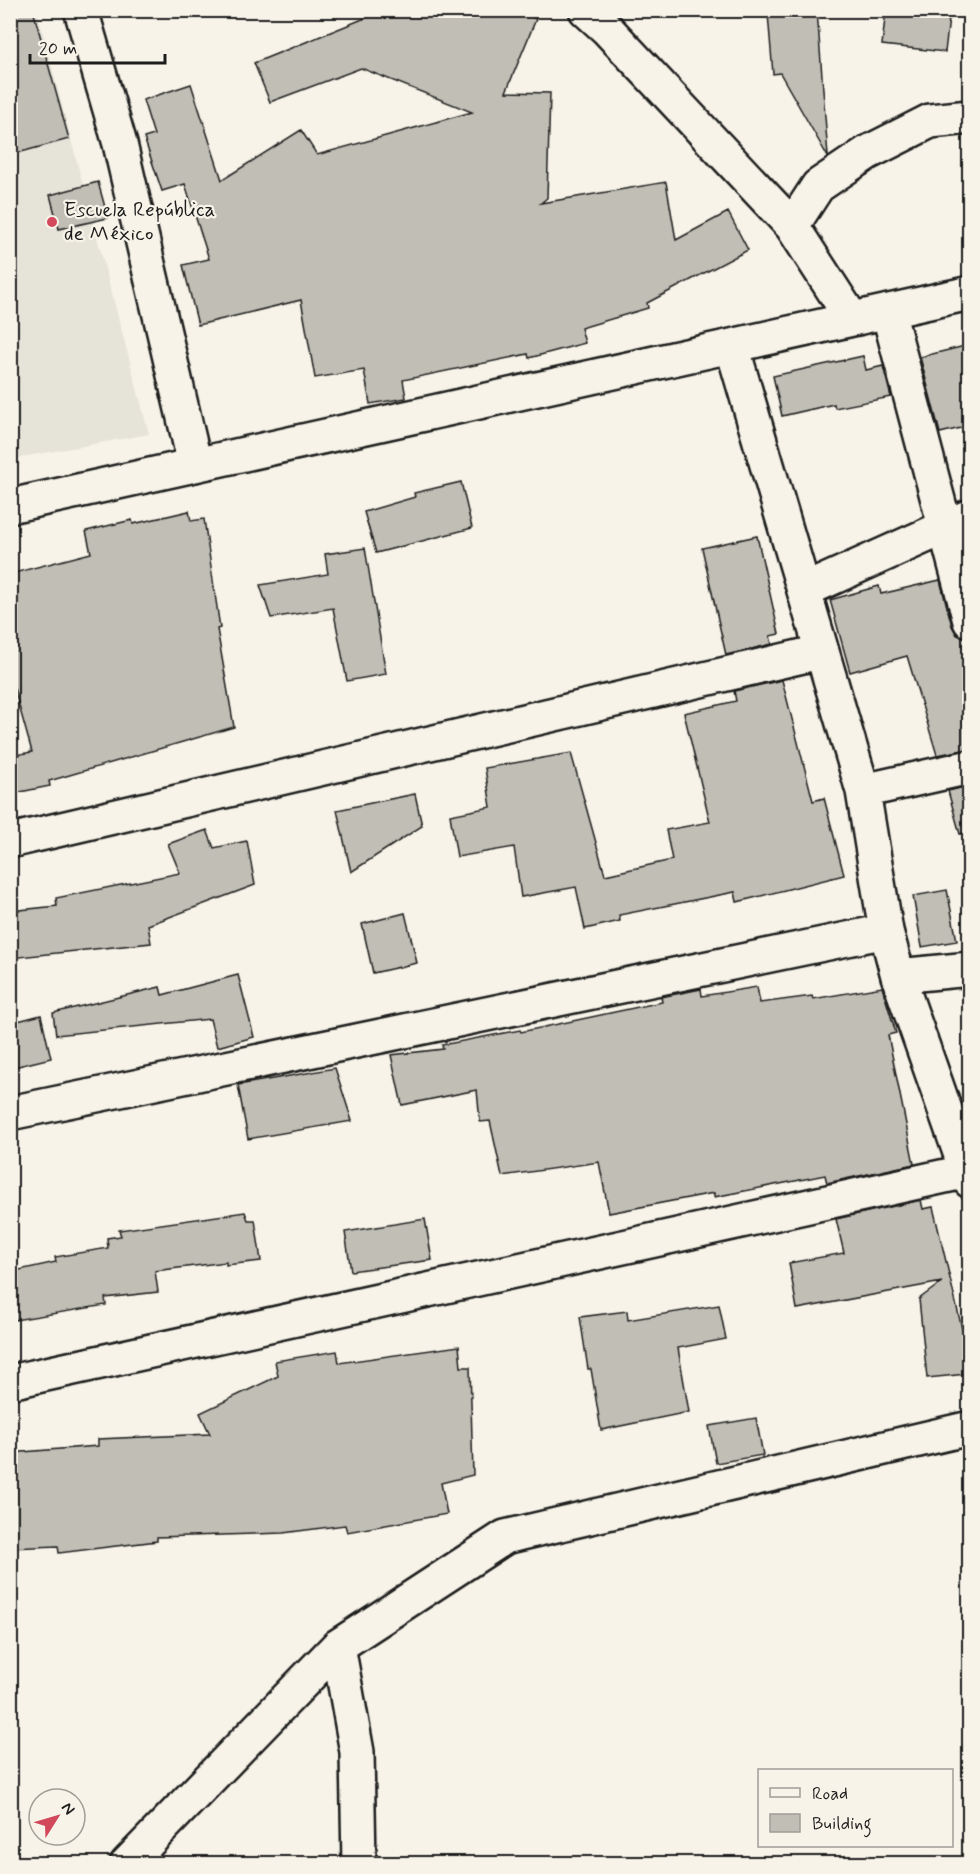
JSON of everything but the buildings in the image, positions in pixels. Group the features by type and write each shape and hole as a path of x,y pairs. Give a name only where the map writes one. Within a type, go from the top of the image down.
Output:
{"street":[{"path":"81,10 120,144 195,465"},
{"path":"586,10 607,29 792,226 852,319"},
{"path":"792,226 818,186 867,153 930,121 969,117"},
{"path":"10,506 969,293"},
{"path":"888,311 957,522 969,621"},
{"path":"10,1382 968,1176 898,976 886,932 862,791 732,345"},
{"path":"805,590 957,522"},
{"path":"10,841 820,652"},
{"path":"862,791 969,767"},
{"path":"10,1113 886,932"},
{"path":"898,976 969,969"},
{"path":"127,1863 338,1646 505,1537 969,1428"},
{"path":"338,1646 357,1752 359,1863"}],"shaded area":[{"name":"Escuela República de México","path":"11,11 37,11 149,434 11,459"}],"place":[{"name":"Escuela República de México","path":"52,222"}]}
